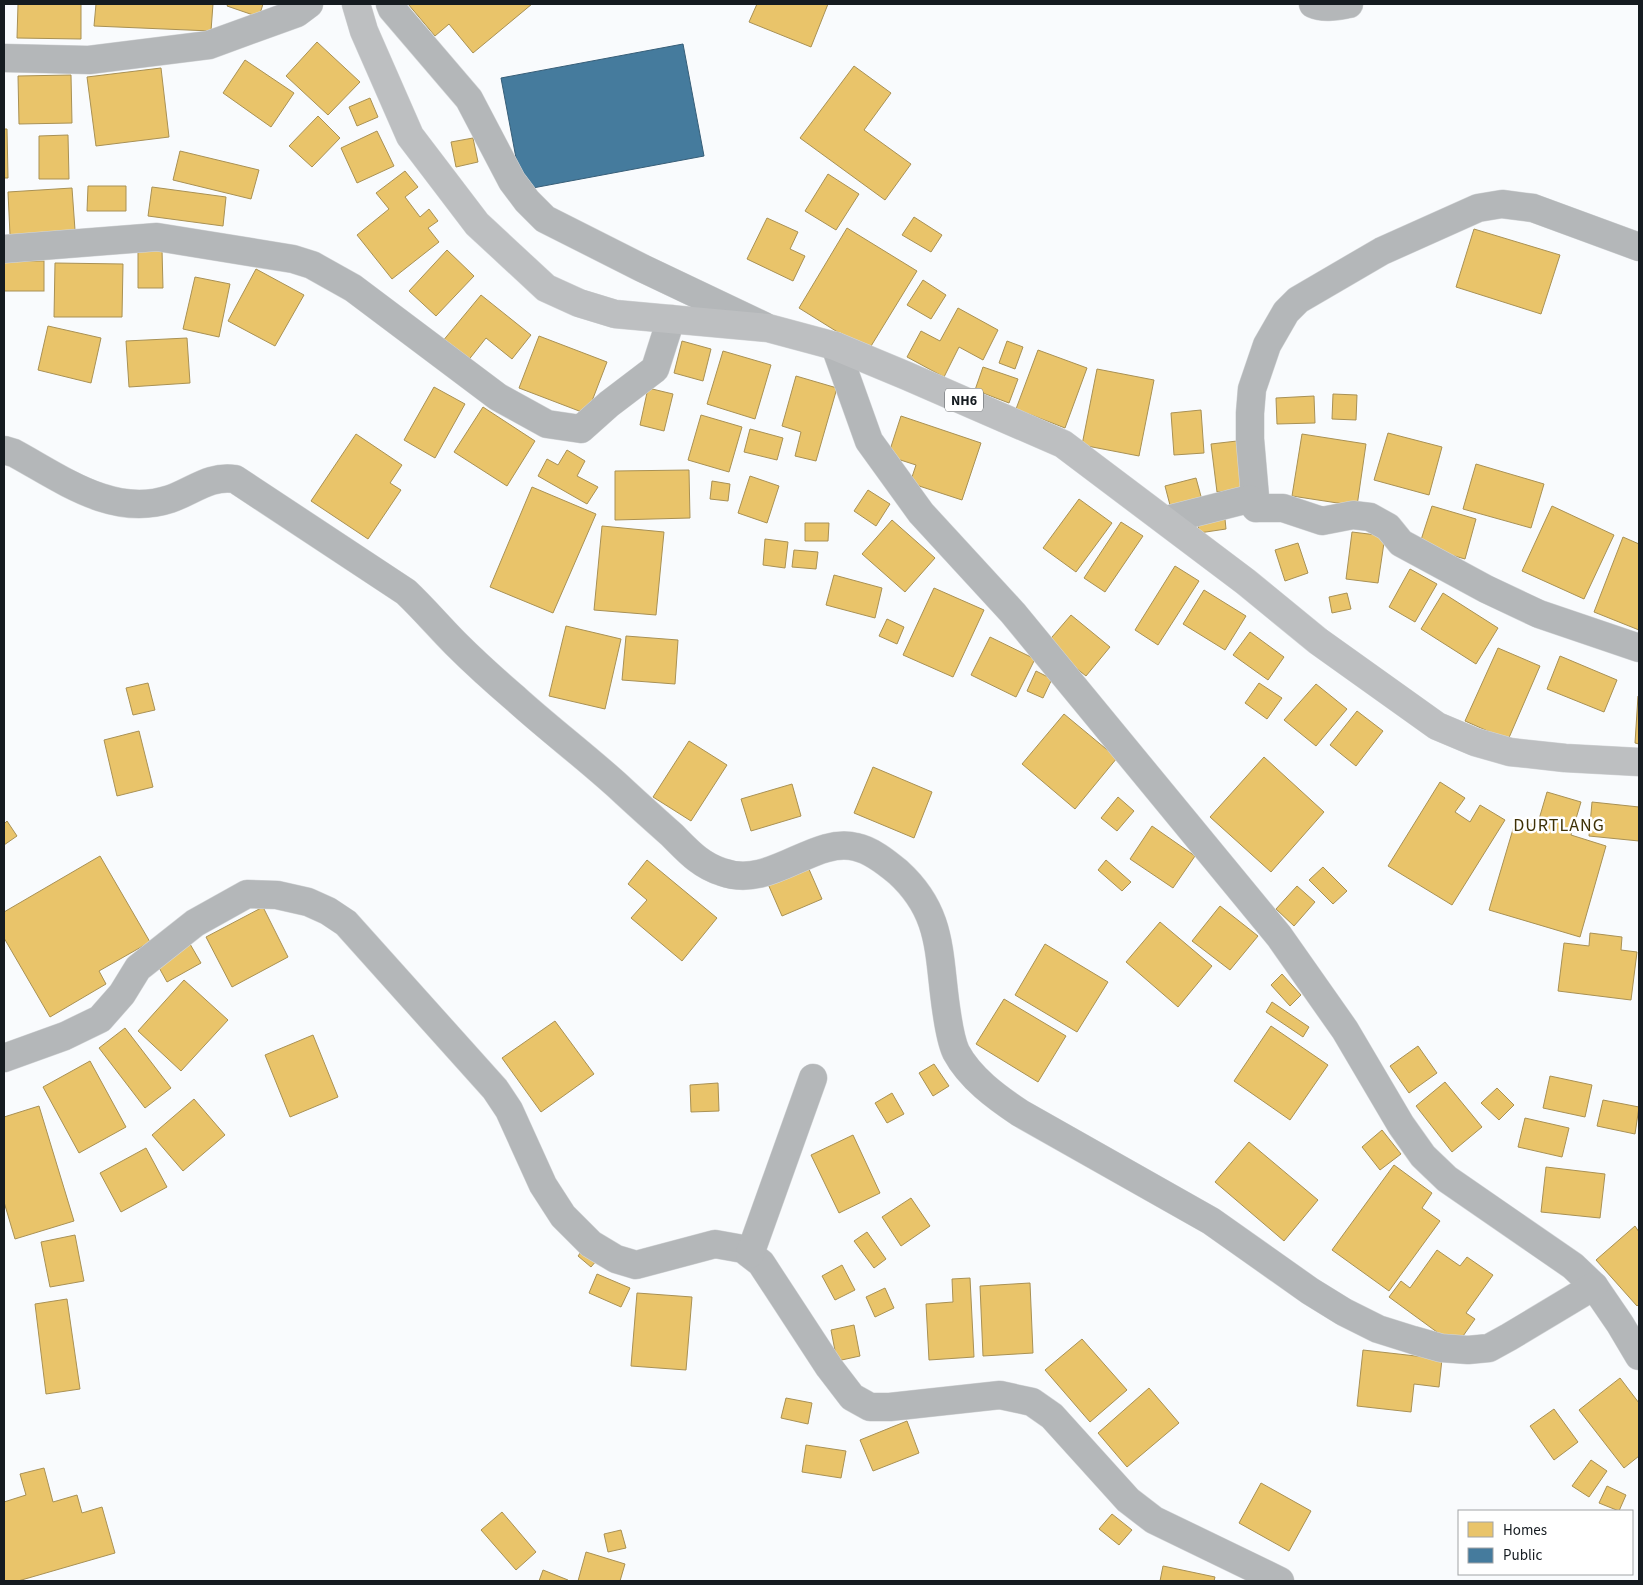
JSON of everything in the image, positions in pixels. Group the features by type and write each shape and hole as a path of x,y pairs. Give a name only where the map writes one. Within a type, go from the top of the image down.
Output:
{"highway":[{"name":"NH6","path":"356,4 364,31 410,136 477,224 546,288 579,303 615,314 768,328 835,346 1063,444 1166,520 1318,640 1437,726 1475,742 1510,752 1565,758 1639,762"}],"street":[{"path":"4,58 88,60 210,45 297,13 309,4"},
{"path":"390,4 392,10 469,99 512,181 527,201 545,219 768,328"},
{"path":"1313,4 1320,7 1350,4"},
{"path":"1256,508 1250,439 1252,389 1267,345 1286,312 1298,300 1382,251 1478,208 1502,204 1533,208 1639,247"},
{"path":"4,249 158,237 293,259 312,265 353,288 498,397 547,424 581,429 609,404 655,369 671,319"},
{"path":"835,346 870,441 921,513 1014,613 1279,936 1345,1030 1401,1124 1423,1156 1447,1179 1574,1266 1639,1334"},
{"path":"4,450 14,453 86,493 119,503 147,504 170,499 223,477 235,479 406,592 455,644 503,688 610,778 703,865 742,877 756,876 823,850 843,845 857,847 878,857 915,889 934,926 939,944 948,1018 955,1050 967,1069 983,1085 999,1100 1020,1114 1211,1222 1310,1291 1344,1312 1378,1329 1413,1340 1441,1348 1468,1350 1489,1348 1601,1296"},
{"path":"1166,520 1249,499 1256,508"},
{"path":"1256,508 1283,508 1322,521 1352,516 1370,517 1388,527 1401,543 1486,589 1539,614 1639,648"},
{"path":"4,1058 65,1036 100,1019 122,994 138,968 195,924 247,894 277,895 308,902 328,911 346,923 495,1089 509,1110 543,1185 563,1216 591,1244 616,1259 636,1265 715,1244 743,1249 761,1263 829,1367 852,1397 870,1407 890,1407 1000,1395 1032,1402 1052,1416 1128,1500 1154,1520 1280,1581"},
{"path":"750,1254 813,1078"},
{"path":"1601,1296 1639,1356"}],"building: Homes":[{"path":"18,4 81,4 81,39 17,38"},
{"path":"96,4 213,4 211,31 94,26"},
{"path":"228,4 263,4 259,17 227,6"},
{"path":"408,4 532,4 473,53 449,24 435,36"},
{"path":"757,4 828,4 811,47 749,22"},
{"path":"317,42 360,82 328,115 286,76"},
{"path":"245,60 294,93 271,127 223,93"},
{"path":"854,66 891,93 864,130 911,164 885,200 800,138"},
{"path":"161,68 169,137 96,146 87,77"},
{"path":"71,75 72,123 19,124 18,76"},
{"path":"370,98 378,117 357,126 349,107"},
{"path":"318,116 340,138 312,167 289,146"},
{"path":"4,129 7,129 8,178 4,178"},
{"path":"377,131 394,166 357,183 341,148"},
{"path":"68,135 69,179 39,179 39,136"},
{"path":"473,138 478,162 456,167 451,142"},
{"path":"180,151 259,170 251,199 173,180"},
{"path":"405,171 418,187 405,197 420,217 429,209 438,221 428,228 439,242 392,279 357,235 389,209 376,193"},
{"path":"828,174 859,194 836,230 805,211"},
{"path":"88,186 126,186 126,211 87,211"},
{"path":"152,187 226,197 223,226 148,216"},
{"path":"72,188 75,230 10,235 8,192"},
{"path":"914,217 942,235 931,252 902,235"},
{"path":"767,218 798,232 790,249 805,256 793,281 747,259"},
{"path":"847,228 917,271 868,351 799,308"},
{"path":"1474,229 1560,255 1541,314 1456,287"},
{"path":"162,249 163,288 138,288 138,250"},
{"path":"447,250 474,276 436,316 409,291"},
{"path":"4,261 44,261 44,291 4,291"},
{"path":"55,263 123,264 122,317 54,317"},
{"path":"256,269 304,295 275,346 228,321"},
{"path":"195,277 230,284 219,337 183,329"},
{"path":"923,280 946,295 931,319 907,305"},
{"path":"481,295 531,335 512,359 486,338 467,362 442,342"},
{"path":"958,308 998,330 983,360 959,347 944,377 907,357 921,331 940,341"},
{"path":"48,326 101,338 91,383 38,370"},
{"path":"539,336 607,362 587,414 519,388"},
{"path":"187,338 190,383 129,387 126,341"},
{"path":"682,341 711,349 703,381 674,373"},
{"path":"1007,341 1023,347 1015,369 999,363"},
{"path":"1038,350 1087,368 1065,428 1016,409"},
{"path":"723,351 771,365 755,419 707,404"},
{"path":"983,367 1018,379 1009,403 975,390"},
{"path":"1097,369 1154,380 1139,456 1082,445"},
{"path":"796,376 837,388 816,461 795,456 801,432 782,426"},
{"path":"434,387 465,404 435,458 404,440"},
{"path":"648,388 673,394 664,431 640,425"},
{"path":"1333,394 1357,395 1356,420 1332,419"},
{"path":"1314,396 1315,423 1277,424 1276,398"},
{"path":"483,407 535,441 507,486 454,452"},
{"path":"1201,410 1204,453 1174,455 1171,413"},
{"path":"701,415 742,427 729,472 688,460"},
{"path":"901,416 981,443 962,500 910,483 916,465 888,456"},
{"path":"750,429 783,438 777,460 744,452"},
{"path":"1388,433 1442,447 1429,495 1374,480"},
{"path":"356,434 402,465 390,483 401,490 368,539 311,501"},
{"path":"1302,434 1366,444 1357,506 1292,496"},
{"path":"1237,441 1243,489 1217,492 1211,444"},
{"path":"567,450 585,461 577,476 598,487 587,504 538,476 547,459 558,465"},
{"path":"1476,464 1544,484 1531,528 1463,509"},
{"path":"689,470 690,518 615,520 615,471"},
{"path":"750,476 779,486 767,523 738,513"},
{"path":"1196,478 1202,500 1171,509 1165,486"},
{"path":"712,481 730,484 728,501 710,499"},
{"path":"532,487 596,514 553,613 490,587"},
{"path":"868,490 890,504 876,526 854,511"},
{"path":"1079,499 1112,523 1076,572 1043,548"},
{"path":"1432,506 1476,519 1465,559 1419,546"},
{"path":"1552,506 1614,535 1584,599 1522,571"},
{"path":"1225,519 1226,529 1199,533 1198,523"},
{"path":"892,520 935,558 905,592 862,554"},
{"path":"1121,522 1143,536 1105,592 1084,578"},
{"path":"805,523 829,523 828,541 805,541"},
{"path":"602,526 664,532 656,615 594,610"},
{"path":"1352,532 1385,536 1378,583 1346,579"},
{"path":"1623,537 1639,544 1639,630 1594,612"},
{"path":"765,539 788,542 785,568 763,565"},
{"path":"1298,543 1308,573 1285,581 1275,550"},
{"path":"794,550 818,552 816,569 792,567"},
{"path":"1175,566 1199,581 1158,645 1135,630"},
{"path":"1410,569 1437,584 1415,622 1389,607"},
{"path":"834,575 882,588 875,618 826,605"},
{"path":"934,588 984,610 953,677 903,655"},
{"path":"1204,590 1246,616 1225,650 1183,624"},
{"path":"1347,593 1351,609 1332,613 1329,597"},
{"path":"1443,593 1498,628 1476,664 1421,629"},
{"path":"1071,615 1110,647 1086,676 1046,644"},
{"path":"887,619 904,627 897,644 879,636"},
{"path":"566,626 621,639 605,709 549,696"},
{"path":"1250,632 1284,657 1268,680 1233,655"},
{"path":"626,636 678,640 675,684 622,680"},
{"path":"990,637 1035,659 1016,697 971,675"},
{"path":"1498,648 1540,666 1508,740 1465,721"},
{"path":"1560,656 1617,680 1604,712 1547,689"},
{"path":"1036,671 1052,679 1043,698 1027,691"},
{"path":"148,683 155,710 133,715 126,688"},
{"path":"1259,683 1282,698 1267,719 1245,703"},
{"path":"1316,684 1347,709 1316,746 1284,720"},
{"path":"1639,697 1639,744 1635,743"},
{"path":"1357,711 1383,731 1356,766 1330,745"},
{"path":"1064,714 1117,758 1075,809 1022,764"},
{"path":"139,731 153,787 117,796 104,740"},
{"path":"689,741 727,765 691,821 653,797"},
{"path":"1264,757 1324,812 1271,872 1210,817"},
{"path":"873,767 932,792 914,838 854,813"},
{"path":"1440,782 1465,798 1455,812 1470,822 1480,805 1505,820 1452,905 1388,866"},
{"path":"792,784 801,816 751,831 741,799"},
{"path":"1547,792 1581,802 1571,835 1606,846 1580,937 1489,910 1516,819 1537,826"},
{"path":"1118,797 1134,811 1117,831 1101,818"},
{"path":"1592,802 1639,807 1639,841 1589,836"},
{"path":"7,821 17,836 4,845 4,824"},
{"path":"1152,826 1195,856 1173,888 1130,859"},
{"path":"100,856 150,942 99,971 106,984 50,1017 4,938 4,912"},
{"path":"647,860 717,918 682,961 631,918 647,900 628,884"},
{"path":"1106,860 1131,882 1122,891 1098,870"},
{"path":"808,867 822,899 782,916 768,884"},
{"path":"1323,867 1347,891 1333,904 1309,880"},
{"path":"1297,886 1315,902 1294,926 1276,909"},
{"path":"1220,906 1258,936 1230,970 1192,941"},
{"path":"263,907 288,957 232,987 206,937"},
{"path":"1160,922 1212,966 1178,1007 1126,962"},
{"path":"1590,933 1622,937 1621,950 1637,952 1631,1000 1558,991 1564,943 1589,946"},
{"path":"190,944 201,963 167,982 157,964"},
{"path":"1045,944 1108,982 1077,1032 1015,995"},
{"path":"1282,974 1301,995 1290,1006 1271,985"},
{"path":"184,980 228,1020 181,1071 138,1031"},
{"path":"1004,999 1066,1036 1038,1082 976,1044"},
{"path":"1272,1002 1309,1027 1303,1037 1266,1012"},
{"path":"555,1021 594,1074 541,1112 502,1058"},
{"path":"1271,1026 1328,1065 1290,1120 1234,1081"},
{"path":"125,1028 171,1088 145,1108 99,1048"},
{"path":"313,1035 338,1097 290,1117 265,1055"},
{"path":"1418,1046 1437,1073 1409,1093 1390,1066"},
{"path":"90,1061 126,1127 79,1153 43,1087"},
{"path":"934,1064 949,1086 933,1096 919,1073"},
{"path":"1550,1076 1592,1085 1585,1117 1543,1108"},
{"path":"1445,1082 1482,1127 1452,1152 1416,1106"},
{"path":"718,1083 719,1111 691,1112 690,1085"},
{"path":"1497,1088 1514,1105 1499,1120 1481,1103"},
{"path":"892,1093 904,1114 887,1123 875,1103"},
{"path":"194,1099 225,1135 183,1171 152,1135"},
{"path":"1603,1100 1639,1107 1635,1134 1597,1126"},
{"path":"39,1106 74,1221 15,1239 4,1202 4,1117"},
{"path":"1525,1118 1569,1128 1562,1157 1518,1147"},
{"path":"1382,1130 1401,1154 1380,1170 1362,1147"},
{"path":"853,1135 880,1193 839,1213 811,1155"},
{"path":"1249,1142 1318,1200 1284,1241 1215,1182"},
{"path":"146,1148 167,1187 121,1212 100,1173"},
{"path":"1394,1165 1432,1193 1422,1208 1440,1221 1389,1291 1332,1250"},
{"path":"1546,1167 1605,1174 1600,1218 1541,1212"},
{"path":"911,1198 930,1226 901,1246 882,1217"},
{"path":"1635,1226 1639,1232 1639,1304 1637,1306 1596,1260"},
{"path":"867,1232 886,1259 874,1268 854,1241"},
{"path":"75,1235 84,1281 50,1287 41,1242"},
{"path":"584,1248 597,1260 591,1267 578,1256"},
{"path":"1437,1250 1460,1266 1467,1257 1493,1275 1466,1313 1475,1319 1456,1346 1389,1297 1401,1281 1410,1288"},
{"path":"842,1265 855,1290 835,1300 822,1276"},
{"path":"597,1274 630,1288 621,1307 589,1293"},
{"path":"970,1278 974,1357 929,1360 926,1304 953,1302 952,1279"},
{"path":"1030,1283 1033,1353 983,1356 980,1286"},
{"path":"885,1288 894,1308 875,1317 866,1297"},
{"path":"637,1293 692,1297 686,1370 631,1366"},
{"path":"67,1299 80,1389 46,1394 35,1304"},
{"path":"854,1325 860,1356 837,1361 831,1330"},
{"path":"1082,1339 1127,1390 1090,1422 1045,1370"},
{"path":"1363,1350 1442,1359 1439,1387 1414,1384 1411,1412 1357,1406"},
{"path":"1620,1378 1639,1403 1639,1456 1624,1468 1579,1410"},
{"path":"1149,1388 1179,1423 1127,1467 1098,1433"},
{"path":"786,1398 812,1403 808,1424 781,1418"},
{"path":"1554,1409 1578,1442 1554,1460 1530,1426"},
{"path":"907,1421 919,1453 873,1471 860,1440"},
{"path":"806,1445 846,1451 841,1478 802,1472"},
{"path":"1591,1460 1607,1471 1589,1497 1572,1486"},
{"path":"44,1468 53,1502 77,1495 82,1513 102,1507 115,1553 18,1581 4,1581 4,1502 26,1495 20,1474"},
{"path":"1261,1483 1311,1511 1289,1551 1239,1523"},
{"path":"1607,1486 1626,1495 1619,1510 1599,1503"},
{"path":"502,1512 536,1552 516,1570 481,1530"},
{"path":"1112,1514 1132,1530 1119,1545 1099,1529"},
{"path":"621,1530 626,1548 608,1552 604,1534"},
{"path":"586,1552 625,1564 620,1581 578,1581"},
{"path":"1163,1566 1215,1577 1214,1581 1160,1581"},
{"path":"543,1570 568,1580 568,1581 539,1581"}],"building: Public":[{"path":"683,44 704,156 522,190 501,78"}],"district":[{"name":"DURTLANG","path":"1559,825"}]}
